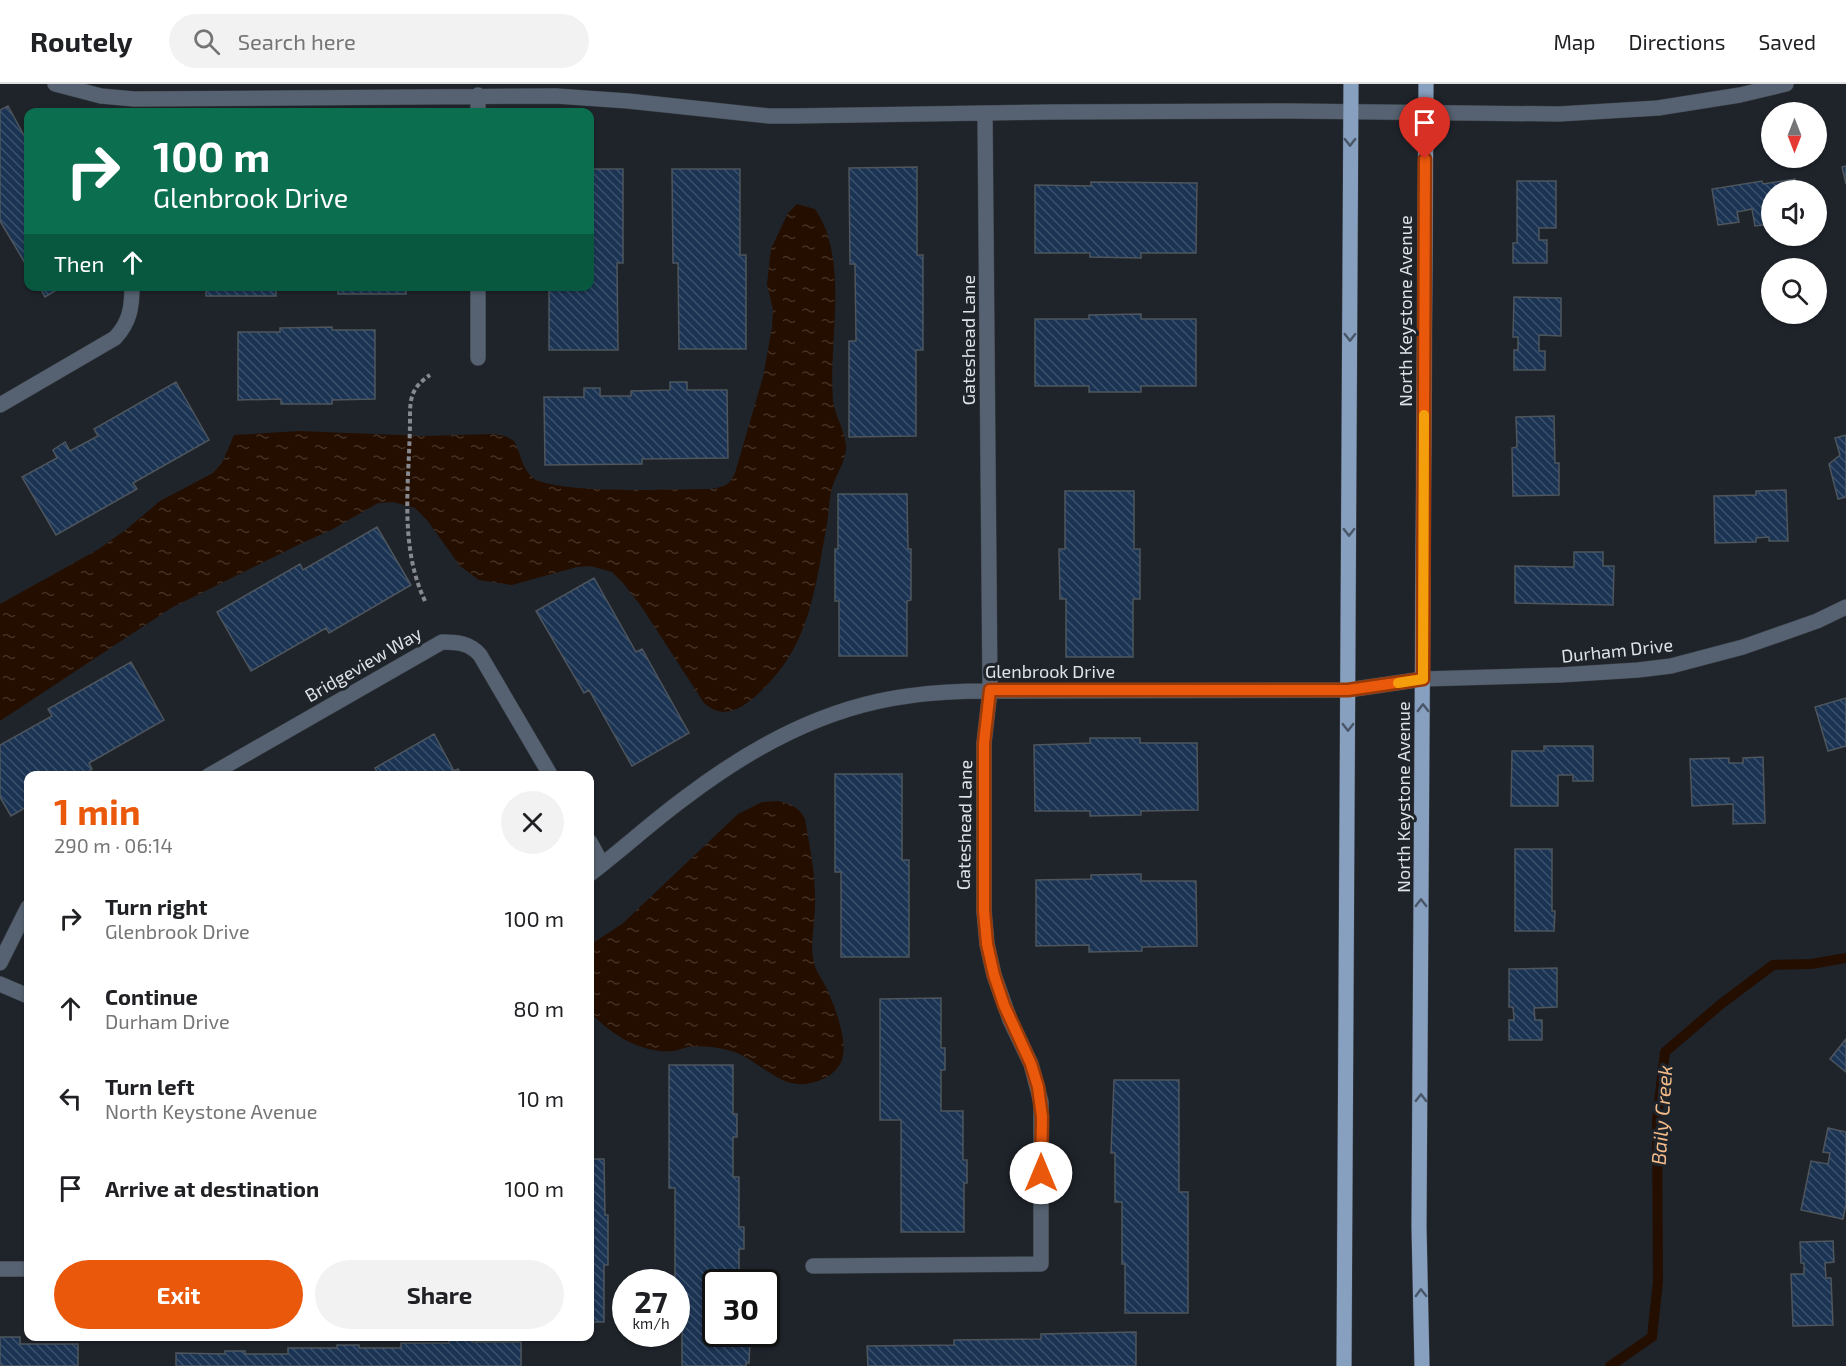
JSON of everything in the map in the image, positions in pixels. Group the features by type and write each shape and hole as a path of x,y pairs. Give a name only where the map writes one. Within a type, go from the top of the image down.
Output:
{"main road":[{"path":"1344,1366 1350,84"},
{"name":"North Keystone Avenue","path":"1422,1359 1419,1215 1426,84"}],"street":[{"path":"55,84 134,106 399,91 556,96 777,116 1350,112 1559,114 1624,111 1740,95 1786,84"},
{"path":"478,95 478,108"},
{"name":"Gateshead Lane","path":"813,1266 1041,1264 1041,1102 1031,1064 1007,1013 994,975 987,944 984,911 984,743 990,690 985,113"},
{"path":"0,405 115,338 130,315 132,291"},
{"path":"478,291 478,358"},
{"name":"Durham Drive","path":"1382,686 1423,679 1602,674 1671,666 1743,647 1817,621 1846,607"},
{"name":"Bridgeview Way","path":"217,771 437,644 460,642 476,650 484,660 548,771"},
{"name":"Glenbrook Drive","path":"594,871 686,797 743,758 807,723 873,702 940,692 990,690 1348,690 1382,686"},
{"path":"594,849 602,864"},
{"path":"0,963 24,915"},
{"path":"0,984 24,994"},
{"path":"0,1269 24,1269"}],"path":[{"path":"425,600 419,589 411,559 408,517 410,405 413,391 419,382 430,375"}],"water":[{"path":"797,204 815,209 826,229 832,252 835,276 833,401 845,438 846,449 831,492 813,597 798,641 771,681 746,704 728,712 722,712 704,703 641,606 612,572 590,566 577,567 512,585 479,580 460,566 427,520 415,508 393,502 378,503 331,530 171,608 0,721 0,604 99,549 160,501 213,473 222,463 234,435 299,431 423,436 493,434 505,436 514,441 528,473 545,483 617,490 711,489 726,485 735,473 763,377 772,327 773,310 767,284 771,249 788,213"},
{"path":"762,802 787,803 800,812 805,819 815,884 812,953 816,969 826,986 836,1013 844,1047 842,1061 836,1070 822,1080 811,1083 788,1082 749,1059 728,1050 698,1046 662,1051 639,1046 617,1035 594,1016 594,942 622,924 738,814"}],"building":[{"path":"8,106 24,136 24,261 0,221 0,110"},
{"path":"1846,166 1846,184 1842,167"},
{"path":"917,167 917,255 923,255 923,350 916,350 916,436 849,437 849,341 856,341 855,264 850,264 849,168"},
{"path":"594,169 623,169 623,263 617,263 618,350 549,350 549,291 594,291"},
{"path":"672,169 740,169 740,255 746,255 746,349 679,349 678,263 673,263"},
{"path":"1517,181 1556,181 1556,228 1539,228 1539,240 1547,240 1547,263 1513,263 1513,243 1517,243"},
{"path":"1761,181 1761,225 1755,226 1752,209 1737,212 1739,222 1718,225 1712,189"},
{"path":"1091,182 1197,183 1196,253 1141,253 1141,258 1090,257 1090,253 1035,253 1035,185 1091,186"},
{"path":"42,291 55,291 45,297"},
{"path":"206,291 276,291 276,296 206,296"},
{"path":"338,291 406,291 406,294 338,294"},
{"path":"1514,297 1561,298 1561,336 1539,335 1539,351 1545,351 1545,370 1514,370 1514,350 1518,350 1518,337 1513,337"},
{"path":"1141,314 1141,319 1196,319 1196,386 1141,386 1141,392 1089,392 1089,386 1035,386 1035,319 1089,319 1089,315"},
{"path":"332,327 332,330 375,330 375,399 332,400 332,404 281,404 281,399 238,400 238,332 280,332 280,328"},
{"path":"176,382 209,440 133,483 137,489 56,535 22,477 57,458 53,450 65,442 70,451 98,436 94,429"},
{"path":"670,382 687,382 687,390 727,390 728,458 642,459 642,464 545,465 544,397 584,397 584,388 600,388 600,396 631,396 631,391 670,390"},
{"path":"1554,416 1555,463 1559,463 1559,495 1513,496 1512,448 1517,447 1516,417"},
{"path":"1846,435 1846,497 1838,499 1829,464 1840,455 1835,438"},
{"path":"1786,490 1788,541 1769,541 1769,537 1756,538 1756,542 1715,543 1714,496 1756,495 1756,491"},
{"path":"1065,491 1134,491 1134,549 1140,549 1140,599 1133,599 1133,657 1066,657 1066,599 1060,599 1059,549 1065,549"},
{"path":"838,494 907,494 908,549 911,549 911,600 907,601 907,656 839,656 839,601 835,601"},
{"path":"377,527 411,585 329,633 326,628 251,671 217,612 300,564 303,570"},
{"path":"1574,552 1603,552 1603,566 1614,566 1613,605 1515,603 1515,566 1574,567"},
{"path":"594,578 636,652 642,649 689,733 632,766 589,690 584,693 536,611"},
{"path":"131,662 164,720 89,763 92,769 89,771 24,771 24,808 11,816 0,797 0,745 52,716 48,709"},
{"path":"1846,698 1846,746 1828,751 1815,707"},
{"path":"434,734 454,771 376,771 375,768"},
{"path":"1090,738 1140,738 1140,743 1197,743 1198,810 1141,811 1141,815 1090,816 1090,811 1035,811 1034,745 1090,743"},
{"path":"1544,746 1593,746 1593,781 1573,781 1573,775 1558,775 1558,806 1511,806 1512,751 1544,751"},
{"path":"1763,757 1765,823 1733,824 1733,804 1692,806 1690,759 1729,758 1729,763 1743,763 1743,758"},
{"path":"835,774 902,774 902,860 909,860 909,957 841,957 841,872 835,872"},
{"path":"1515,849 1552,849 1554,931 1515,931"},
{"path":"1141,874 1141,881 1196,881 1197,946 1142,947 1142,951 1089,952 1089,945 1036,946 1036,880 1091,879 1091,875"},
{"path":"1557,968 1557,1007 1534,1008 1535,1020 1542,1020 1542,1040 1509,1040 1509,1020 1514,1020 1513,1007 1509,1007 1509,969"},
{"path":"941,998 941,1048 945,1048 945,1070 941,1070 941,1111 963,1111 963,1160 967,1160 967,1183 964,1183 964,1232 901,1232 901,1120 880,1120 880,999"},
{"path":"1846,1039 1846,1072 1830,1059"},
{"path":"669,1065 733,1065 733,1114 737,1114 737,1137 733,1137 733,1177 739,1177 739,1227 744,1227 744,1249 739,1249 739,1269 702,1269 702,1347 750,1347 749,1363 746,1363 746,1366 682,1366 682,1347 690,1347 690,1269 675,1269 675,1188 669,1188"},
{"path":"1114,1080 1179,1080 1179,1192 1188,1192 1188,1313 1125,1313 1122,1202 1115,1202 1115,1153 1111,1153"},
{"path":"1828,1128 1846,1132 1846,1204 1843,1219 1801,1210 1811,1161 1828,1164 1830,1153 1823,1152"},
{"path":"594,1159 604,1159 605,1215 608,1215 608,1265 604,1265 604,1322 594,1322"},
{"path":"1833,1241 1834,1262 1825,1263 1826,1278 1831,1278 1833,1325 1793,1326 1791,1274 1804,1274 1800,1242"},
{"path":"1136,1332 1136,1366 868,1366 867,1346 954,1345 954,1340 1041,1339 1041,1334"},
{"path":"0,1337 20,1337 20,1344 78,1344 78,1366 0,1366"},
{"path":"449,1341 521,1342 521,1366 176,1366 176,1353 225,1354 225,1351 245,1351 245,1354 288,1354 288,1348 337,1348 337,1345 359,1345 359,1348 401,1348 401,1343 449,1343"}],"waterway":[{"name":"Baily Creek","path":"1610,1366 1652,1337 1658,1281 1657,1119 1665,1052 1721,1004 1773,965 1811,964 1846,958"}],"slow traffic":[{"path":"1398,683 1423,679 1424,415"}],"route":[{"path":"1041,1173 1042,1117 1038,1087 1031,1064 1004,1005 987,944 983,896 984,743 990,690 1348,690 1423,679 1425,159"}]}
